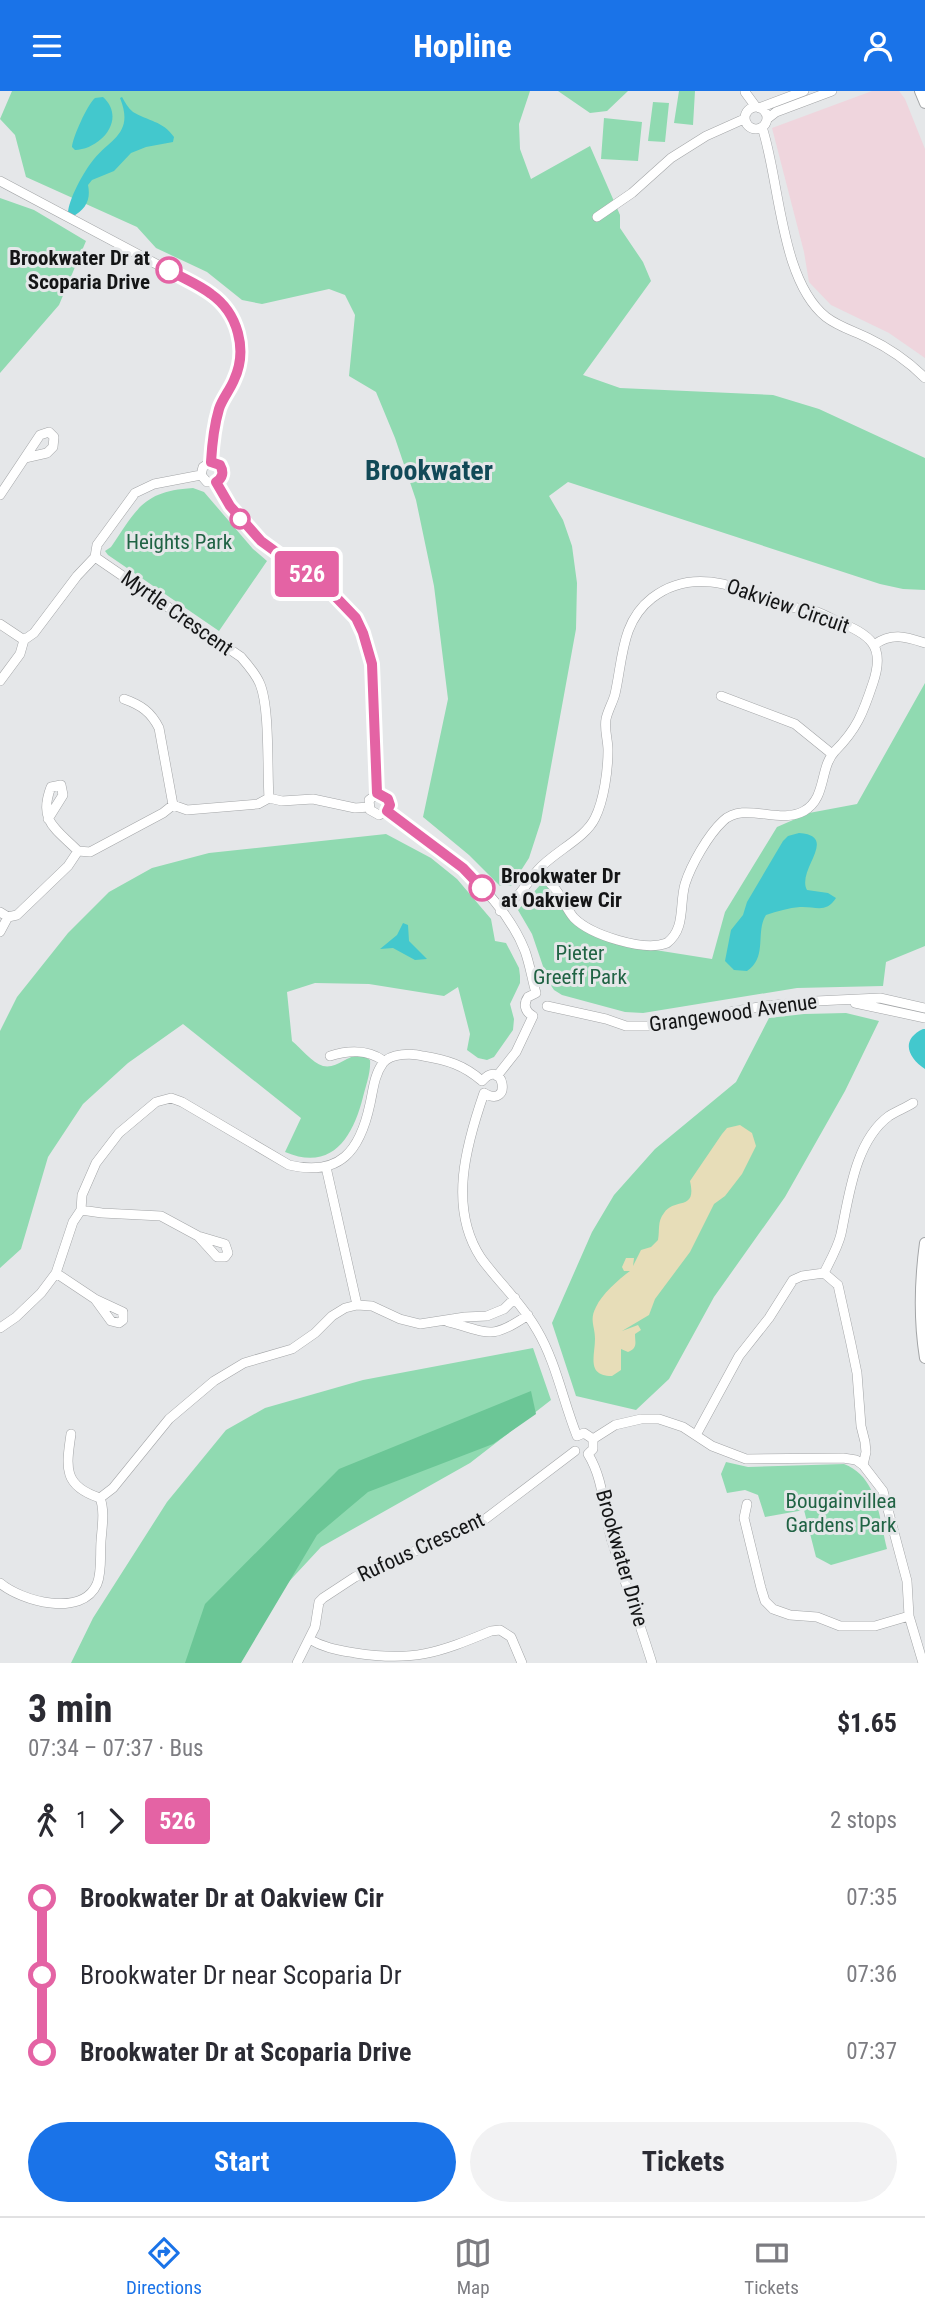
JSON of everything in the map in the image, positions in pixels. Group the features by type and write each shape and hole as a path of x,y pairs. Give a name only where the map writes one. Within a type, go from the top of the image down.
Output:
{"main road":[{"path":"920,91 925,103"},
{"path":"925,1243 921,1306 925,1358"}],"street":[{"path":"745,91 769,149 796,275 810,302 833,323 870,339 899,356 925,378"},
{"path":"755,118 804,91"},
{"path":"597,217 632,193 671,158 706,136 832,91"},
{"path":"0,181 209,292 229,310 239,339 239,364 235,379 220,407 211,462 203,467 201,475"},
{"path":"0,495 25,458"},
{"path":"201,475 207,482 216,482 221,478 223,472 220,465 211,462"},
{"path":"0,681 17,659 23,643 95,557 97,545 135,493 170,479 201,475"},
{"path":"216,482 230,506 261,541 331,592 356,618 372,664 377,793"},
{"name":"Myrtle Crescent","path":"95,557 241,657 251,669 260,684 264,702 269,798"},
{"name":"Oakview Circuit","path":"500,911 520,893 537,871 547,859 583,832 594,820 607,762 606,717 615,695 622,649 635,617 652,598 685,582 702,580 722,583 750,591 776,604 819,613 868,636 874,645 877,667 862,717 832,754 816,800 804,811 785,816 733,814 722,821 698,856 684,886 677,930 667,943 650,945 623,941 587,928 574,918 556,890 537,871"},
{"path":"0,624 32,648"},
{"path":"874,645 882,639 903,635 925,643"},
{"path":"721,696 795,724 832,754"},
{"path":"124,699 141,705 159,728 173,805"},
{"path":"369,807 371,797 377,793"},
{"path":"369,807 375,814 382,815 387,811 390,805 388,799 377,793"},
{"path":"173,805 187,810 258,804 269,798 282,801 313,799 355,808 369,807"},
{"path":"48,819 78,851 90,852 173,805"},
{"path":"387,811 463,868 500,911 526,952 536,993 544,997 547,1006 541,1015 533,1016 527,1011 525,1004 528,997 536,993"},
{"path":"0,932 4,914 17,915 68,866 78,851"},
{"name":"Grangewood Avenue","path":"547,1006 626,1026 648,1025 790,1002 880,998 925,1008"},
{"name":"Grangewood Avenue","path":"836,1001 881,1007 925,1018"},
{"path":"497,1076 516,1052 533,1016"},
{"path":"330,1056 345,1051 369,1052 384,1061"},
{"path":"0,1328 41,1293 56,1273 73,1222 81,1210 82,1195 96,1163 119,1133 145,1110 164,1099 171,1098 182,1102 289,1165 308,1170 335,1164 357,1143 378,1072 384,1061 397,1056 416,1054 446,1060 463,1066 482,1081"},
{"path":"487,1076 497,1076 503,1083 500,1093 490,1096 484,1093 482,1081 487,1076"},
{"path":"484,1093 464,1169 461,1195 464,1217 470,1238 480,1256 528,1315 546,1348 577,1436"},
{"path":"824,1273 841,1236 854,1173 865,1148 888,1117 913,1103"},
{"path":"326,1167 357,1305"},
{"path":"81,1210 161,1216 198,1235"},
{"path":"56,1273 95,1299"},
{"path":"696,1435 738,1356 769,1318 793,1280 824,1273 838,1285 857,1373 857,1398 866,1452 863,1465"},
{"path":"100,1498 113,1489 169,1419 214,1381 244,1363 292,1349 345,1308 357,1305 372,1306 411,1323 420,1324 487,1317 504,1309 515,1298"},
{"path":"443,1320 489,1333 502,1331 528,1315"},
{"path":"593,1439 615,1425 641,1419 660,1419 683,1427 712,1446 746,1459 856,1460 883,1491 907,1581 909,1616 923,1663"},
{"path":"584,1433 593,1439 593,1449 588,1454 575,1451 573,1441 577,1436 584,1433"},
{"path":"71,1434 68,1458 70,1478 75,1487 100,1498"},
{"name":"Rufous Crescent","path":"297,1663 317,1618 318,1602 323,1598 355,1577 480,1523 575,1451"},
{"name":"Brookwater Drive","path":"588,1454 596,1466 610,1534 652,1663"},
{"path":"0,1583 16,1593 49,1602 76,1603 92,1593 99,1575 103,1513 100,1498"},
{"path":"747,1504 744,1518 761,1588 765,1601 773,1609 790,1615 817,1617 840,1626 875,1626 909,1616"},
{"path":"309,1639 326,1648 385,1658 410,1658 442,1651 491,1631 500,1630 511,1637 513,1663"},
{"path":"513,1648 522,1663"}],"shaded area":[{"path":"872,91 899,91 905,99 925,149 925,358 889,333 831,305 809,282 804,252 772,128"}],"green space":[{"path":"12,91 530,91 519,124 520,149 531,179 590,146 620,215 620,228 643,262 651,281 583,375 620,388 773,395 819,409 925,458 925,590 880,584 568,482 549,496 563,520 572,546 577,583 576,629 541,821 529,858 511,886 500,886 469,855 423,817 448,699 434,586 416,500 395,438 376,392 349,376 355,315 345,295 329,289 262,304 242,300 207,272 156,248 137,227 26,177 15,135 0,119"},
{"path":"558,91 628,91 607,111 590,113"},
{"path":"679,91 695,91 693,125 674,123"},
{"path":"653,102 669,103 665,142 648,141"},
{"path":"604,118 642,122 638,161 601,159"},
{"path":"0,198 34,210 86,241 59,305 0,373"},
{"name":"Heights Park","path":"193,488 204,492 253,549 267,561 219,631 105,551 111,547 143,504 163,493"},
{"name":"Pieter Greeff Park","path":"925,683 925,946 886,962 883,986 797,988 643,1013 625,1012 562,995 554,990 548,981 532,934 518,910 541,884 547,885 570,919 630,946 712,959 725,912 777,827 809,813 857,804"},
{"path":"386,834 431,858 457,879 491,919 495,941 506,943 519,968 520,983 510,1004 514,1019 513,1030 494,1057 487,1060 478,1058 467,1050 470,1034 458,987 444,996 369,984 315,983 287,992 292,1041 311,1059 323,1066 335,1065 358,1056 370,1060 359,1112 346,1137 328,1154 301,1157 285,1152 301,1118 183,1024 128,1063 83,1104 48,1157 21,1249 0,1268 0,1031 17,997 68,933 109,892 152,868 209,853"},
{"path":"846,1013 879,1021 845,1091 785,1197 714,1297 669,1379 636,1410 576,1396 552,1323 592,1232 614,1195 655,1149 736,1082 769,1018"},
{"path":"533,1348 551,1400 470,1463 321,1547 283,1588 237,1663 71,1663 93,1618 167,1502 226,1430 265,1408 363,1380"},
{"path":"531,1391 536,1414 493,1444 368,1492 317,1535 241,1663 185,1663 205,1604 339,1469"},
{"name":"Bougainvillea Gardens Park","path":"726,1462 748,1467 844,1464 864,1478 870,1488 879,1512 887,1549 831,1565 816,1557 804,1510 765,1517 758,1495 745,1490 727,1493 721,1474"}],"sand":[{"path":"740,1125 752,1133 756,1146 742,1174 725,1196 714,1204 690,1252 655,1299 649,1315 622,1331 638,1325 641,1330 635,1334 633,1349 628,1352 621,1349 621,1370 612,1376 598,1373 594,1364 593,1319 599,1302 611,1287 630,1271 624,1271 622,1267 626,1258 634,1258 633,1266 641,1250 651,1247 658,1240 664,1213 669,1208 688,1201 690,1181 722,1134 727,1128"}],"water":[{"path":"103,97 112,114 108,131 94,144 75,150 72,147 73,142 84,114 95,98"},
{"path":"122,97 133,112 170,132 174,137 173,142 131,153 114,171 92,180 88,185 86,204 72,217 68,214 69,208 81,178 123,127"},
{"path":"799,833 811,835 816,840 817,847 807,873 807,890 828,893 836,898 824,908 796,907 766,915 757,959 747,971 734,970 725,961 731,930 743,915 747,902 783,841 788,836"},
{"path":"403,923 408,925 409,941 427,959 415,960 393,948 380,949 397,935"},
{"path":"923,1029 925,1069 914,1060 909,1049 911,1038"}],"bus line":[{"name":"526","path":"169,270 219,300 229,310 239,339 239,364 235,379 220,407 212,444 211,462 220,465 223,472 216,482 230,506 261,541 331,592 356,618 372,664 377,793 388,799 390,805 387,811 463,868 482,888"}],"place":[{"name":"Brookwater Dr at Scoparia Drive","path":"169,270"},
{"name":"Brookwater Dr at Oakview Cir","path":"482,888"}],"district":[{"name":"Brookwater","path":"429,470"}]}
